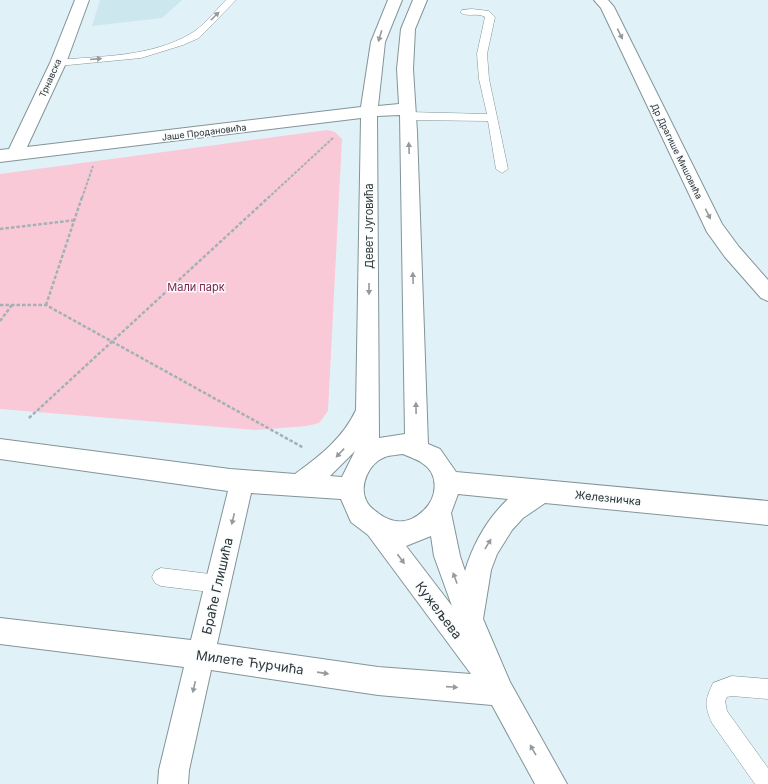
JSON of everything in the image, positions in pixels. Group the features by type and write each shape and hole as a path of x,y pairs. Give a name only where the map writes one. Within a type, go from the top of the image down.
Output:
{"street":[{"name":"Трнавска","path":"8,155 58,63 82,0"},
{"name":"Девет Југовића","path":"367,456 369,111 378,42 395,0"},
{"path":"417,447 405,69 407,35 414,10 420,0"},
{"name":"Др Драгише Мишовића","path":"601,0 607,7 714,226 732,252 768,293"},
{"name":"Јаше Продановића","path":"8,155 369,111 407,113"},
{"path":"299,485 336,457 348,445 360,429 368,408"},
{"path":"404,444 417,447 428,453 444,470 448,493 445,505 439,515 429,524 417,530 404,533 390,532 377,528 367,521 359,512 354,501 352,489 353,476 359,465 367,456 378,449 391,445 404,444"},
{"path":"0,449 242,482 352,489"},
{"name":"Браће Глишића","path":"172,784 174,770 242,482"},
{"name":"Железничка","path":"447,482 768,513"},
{"path":"471,623 474,584 482,554 495,532 515,509 542,491"},
{"name":"Кужељева","path":"439,515 447,556 471,623 500,692 552,784"},
{"name":"Кужељева","path":"377,528 500,692"},
{"name":"Милете Ћурчића","path":"0,631 201,655 378,681 500,692"}],"lane":[{"path":"58,63 142,55 179,43 195,36 231,0"},
{"path":"465,12 482,12 487,13 490,16 482,54 484,79 502,169"},
{"path":"407,113 493,118"},
{"path":"161,577 218,584"},
{"path":"767,784 719,716 715,701 720,690 732,686 768,689"}],"path":[{"path":"29,418 338,133"},
{"path":"46,305 94,165"},
{"path":"0,229 76,220"},
{"path":"0,304 46,305 305,448"},
{"path":"0,321 12,305"}],"shaded area":[{"path":"100,0 182,0 162,18 92,26"}],"green space":[{"name":"Мали парк","path":"327,130 335,132 342,139 328,411 319,423 307,426 256,430 0,409 0,174"}]}
